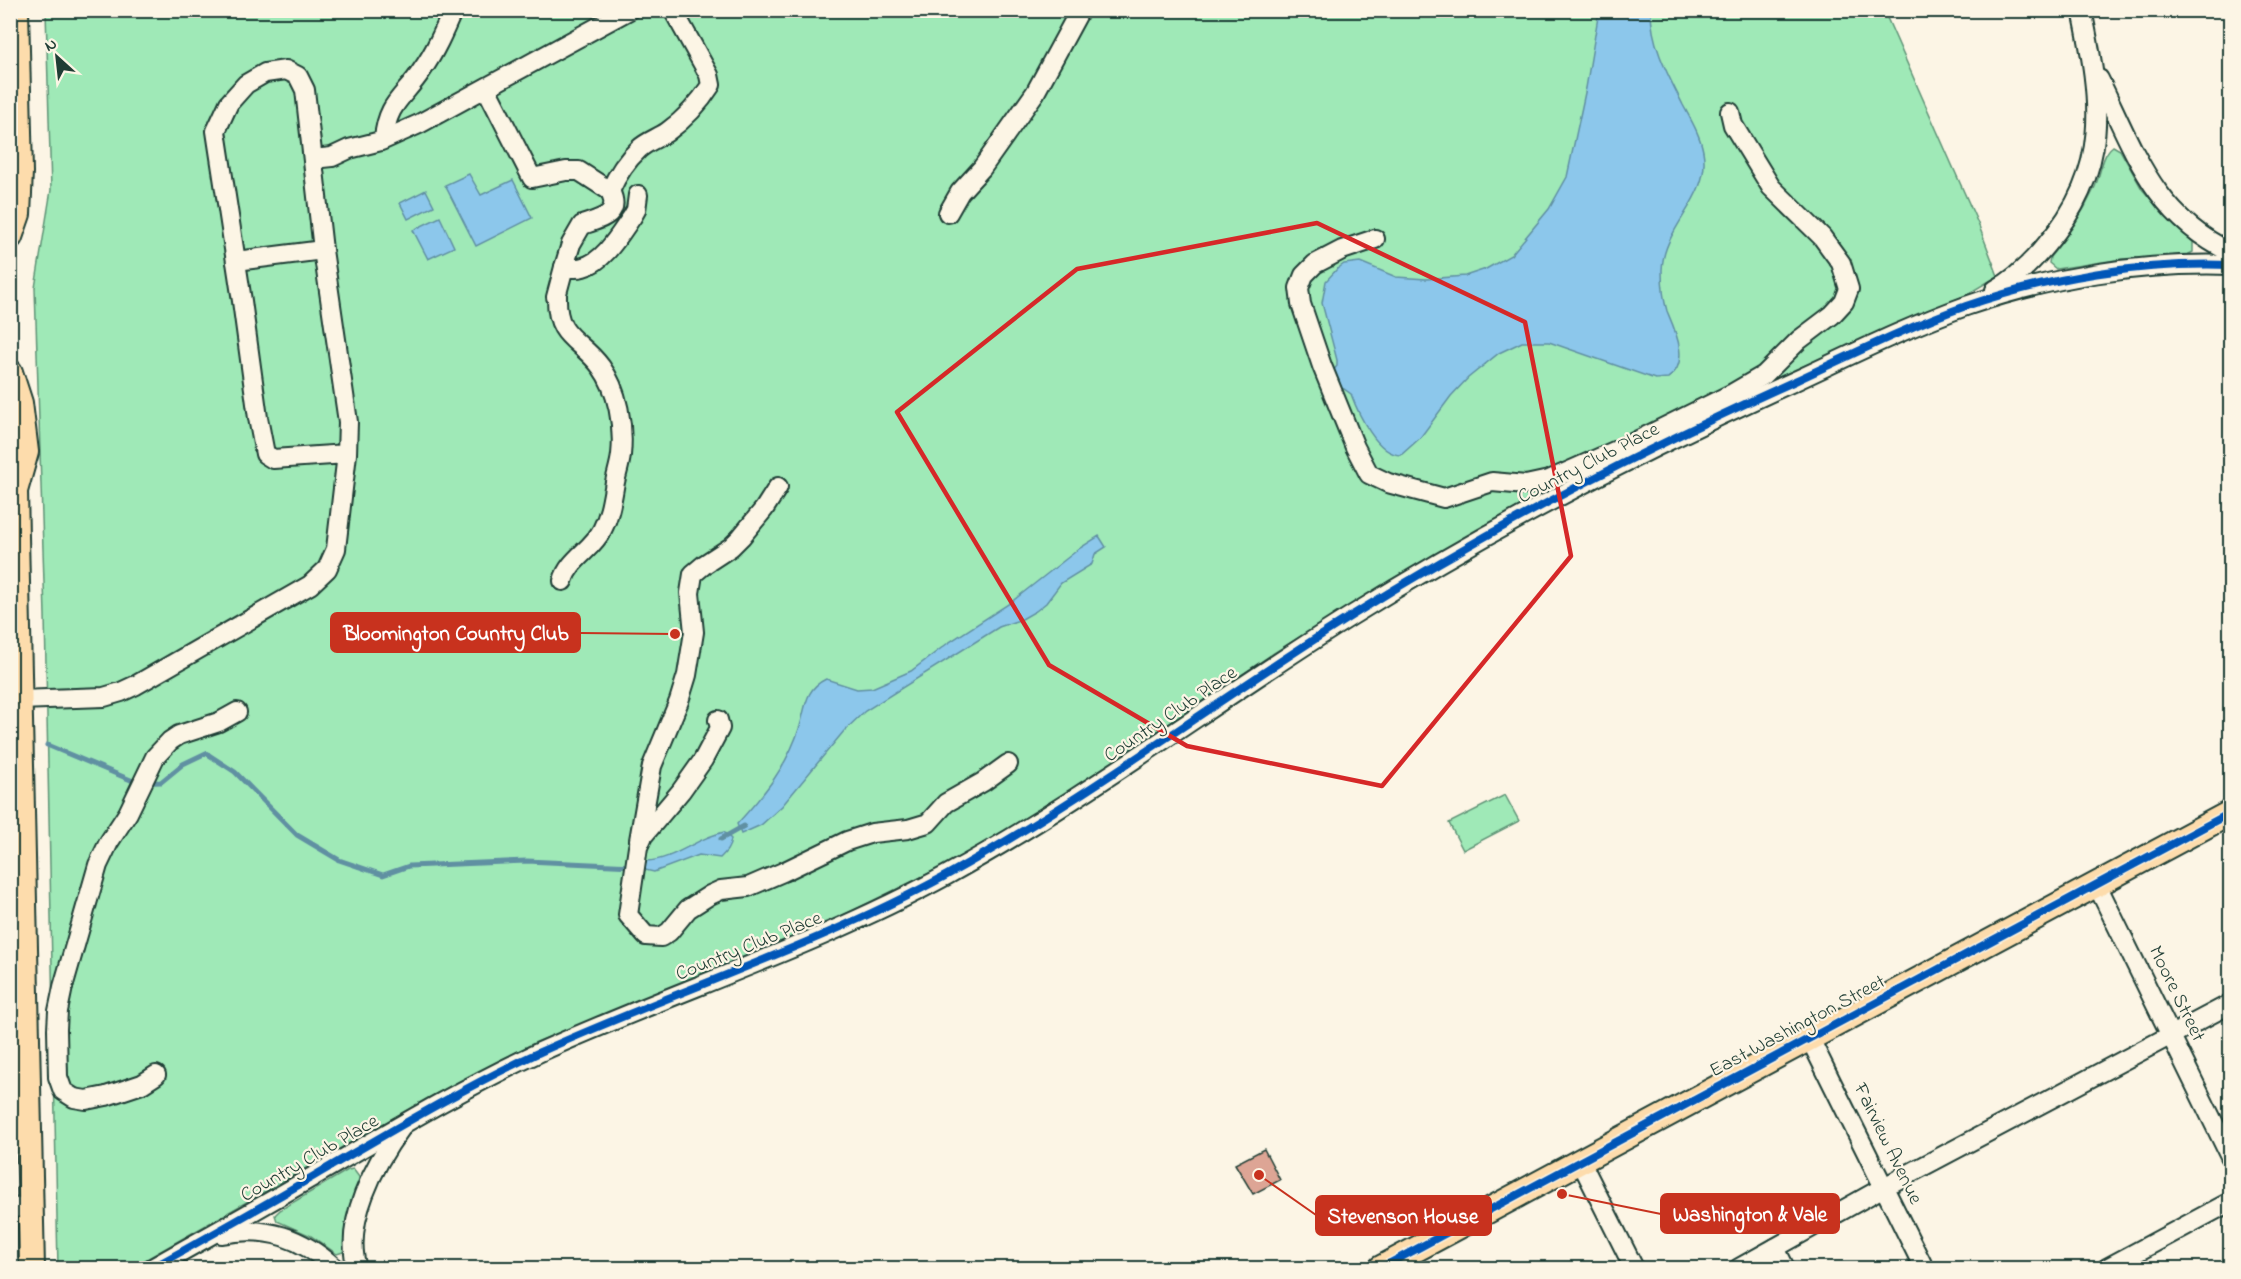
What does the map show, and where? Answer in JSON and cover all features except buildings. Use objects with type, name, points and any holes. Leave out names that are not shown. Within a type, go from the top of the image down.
[{"type":"main road","points":[[10,237],[18,214],[20,172],[16,10]]},
{"type":"main road","points":[[10,372],[20,403],[26,452],[13,485],[19,700],[16,825],[20,1207],[32,1269]]},
{"type":"main road","name":"East Washington Street","points":[[1381,1269],[2230,813]]},
{"type":"street","points":[[384,139],[392,108],[422,71],[438,44],[453,10]]},
{"type":"street","points":[[313,159],[332,157],[419,124],[629,10]]},
{"type":"street","points":[[610,191],[617,176],[640,147],[665,134],[685,118],[698,105],[711,86],[709,75],[673,10]]},
{"type":"street","points":[[948,213],[960,192],[982,168],[1040,85],[1080,10]]},
{"type":"street","name":"Country Club Place","points":[[1964,307],[1999,288],[2029,264],[2056,233],[2074,204],[2087,176],[2097,129],[2094,70],[2082,10]]},
{"type":"street","points":[[19,700],[104,697],[136,686],[310,585],[327,569],[336,549],[347,454],[348,422],[323,250],[304,90],[298,76],[286,70],[265,73],[246,84],[229,103],[216,130],[265,454],[273,459],[347,454]]},
{"type":"street","name":"Country Club Place","points":[[2094,70],[2150,182],[2169,207],[2185,222],[2202,236],[2230,252]]},
{"type":"street","points":[[486,88],[532,178],[566,171],[579,171],[610,191],[613,198],[613,208],[606,217],[582,225],[575,235],[557,297],[561,326],[569,337],[599,365],[611,386],[618,410],[622,444],[612,502],[602,530],[566,571],[563,581]]},
{"type":"street","points":[[1375,239],[1342,250],[1315,264],[1304,275],[1299,288],[1301,304],[1322,366],[1355,447],[1369,474],[1388,483],[1444,498],[1492,482],[1526,485],[1549,480],[1648,435],[1764,375],[1799,340],[1832,315],[1844,302],[1849,289],[1841,263],[1822,237],[1771,188],[1734,125],[1730,112]]},
{"type":"street","points":[[564,267],[581,268],[591,264],[603,254],[632,217],[636,210],[638,195]]},
{"type":"street","points":[[236,261],[323,250]]},
{"type":"street","name":"Country Club Place","points":[[152,1269],[406,1122],[535,1055],[634,1012],[805,944],[945,876],[1090,789],[1353,615],[1452,556],[1609,471],[1766,393],[1923,323],[2017,290],[2111,272],[2158,267],[2230,265]]},
{"type":"street","points":[[778,488],[764,509],[731,548],[693,574],[690,592],[694,632],[687,675],[679,701],[652,766],[628,915],[646,936],[661,937],[669,932],[688,909],[721,890],[748,887],[848,840],[872,833],[908,829],[928,823],[946,803],[983,782],[1008,764]]},
{"type":"street","points":[[156,1075],[142,1084],[106,1096],[86,1100],[66,1094],[58,1077],[58,1011],[69,960],[98,865],[137,795],[155,757],[179,735],[229,718],[237,712]]},
{"type":"street","points":[[637,857],[643,836],[681,791],[703,760],[720,728],[718,720]]},
{"type":"street","name":"Moore Street","points":[[2097,885],[2230,1156]]},
{"type":"street","points":[[1739,1269],[1884,1187],[2230,1004]]},
{"type":"street","name":"Fairview Avenue","points":[[1810,1039],[1924,1269]]},
{"type":"street","points":[[357,1269],[354,1242],[365,1189],[384,1150],[406,1122]]},
{"type":"street","points":[[1581,1162],[1634,1269]]},
{"type":"street","points":[[2107,1269],[2230,1202]]},
{"type":"street","points":[[209,1236],[242,1230],[280,1235],[308,1246],[335,1269]]},
{"type":"street","points":[[1775,1248],[1785,1269]]},
{"type":"highlighted area","points":[[1317,223],[1525,322],[1571,556],[1382,786],[1187,746],[1049,665],[897,412],[1077,269]]},
{"type":"green space","points":[[46,11],[1884,11],[1979,226],[1998,276],[1966,295],[1783,375],[1666,432],[1551,492],[1379,588],[1274,653],[1015,826],[946,865],[813,930],[534,1043],[430,1097],[131,1268],[58,1268],[45,615],[35,288],[51,190]]},
{"type":"green space","points":[[2113,146],[2120,150],[2142,189],[2193,242],[2193,252],[2187,255],[2122,259],[2056,269],[2049,263],[2050,257],[2069,233],[2085,207],[2106,155]]},
{"type":"green space","points":[[1505,795],[1519,821],[1463,850],[1449,823]]},
{"type":"green space","points":[[353,1169],[359,1181],[351,1206],[347,1248],[343,1252],[337,1254],[311,1236],[277,1221],[275,1215],[280,1210]]},
{"type":"water","points":[[1599,11],[1651,11],[1654,36],[1661,60],[1695,128],[1703,151],[1704,168],[1701,183],[1670,239],[1664,254],[1662,270],[1666,306],[1679,346],[1679,364],[1668,378],[1655,379],[1549,342],[1522,342],[1499,353],[1468,378],[1451,396],[1420,438],[1401,455],[1392,453],[1376,441],[1358,412],[1351,394],[1338,388],[1332,372],[1337,366],[1337,360],[1322,303],[1326,281],[1344,264],[1360,262],[1396,277],[1426,279],[1465,276],[1486,269],[1511,255],[1549,209],[1567,177],[1586,88]]},
{"type":"water","points":[[469,174],[481,195],[513,180],[532,218],[476,246],[445,185]]},
{"type":"water","points":[[426,190],[434,206],[408,219],[400,203]]},
{"type":"water","points":[[440,217],[454,247],[428,259],[413,230]]},
{"type":"water","points":[[1099,536],[1106,547],[1095,554],[1092,564],[1061,583],[1046,603],[1022,619],[999,627],[865,711],[844,731],[782,806],[761,825],[741,834],[737,824],[782,767],[795,741],[807,699],[819,683],[826,679],[857,689],[872,688],[911,671],[948,643],[1010,603],[1080,548]]},
{"type":"water","points":[[724,832],[731,839],[730,845],[720,858],[699,855],[654,872],[645,870],[646,861],[666,857]]},
{"type":"waterway","points":[[47,745],[138,783],[161,782],[183,764],[206,753],[235,772],[297,835],[339,860],[383,875],[409,866],[527,861],[633,866]]},
{"type":"waterway","points":[[721,839],[744,826]]},
{"type":"cycle path","points":[[152,1268],[426,1111],[511,1066],[591,1030],[848,924],[947,875],[1050,814],[1300,648],[1404,583],[1568,491],[1681,434],[1901,332],[1944,314],[1998,296],[2063,279],[2130,269],[2230,265]]},
{"type":"cycle path","points":[[1381,1268],[2230,813]]},
{"type":"place","name":"Bloomington Country Club","points":[[675,634]]},
{"type":"place","name":"Stevenson House","points":[[1259,1175]]},
{"type":"place","name":"Washington & Vale","points":[[1562,1194]]}]
